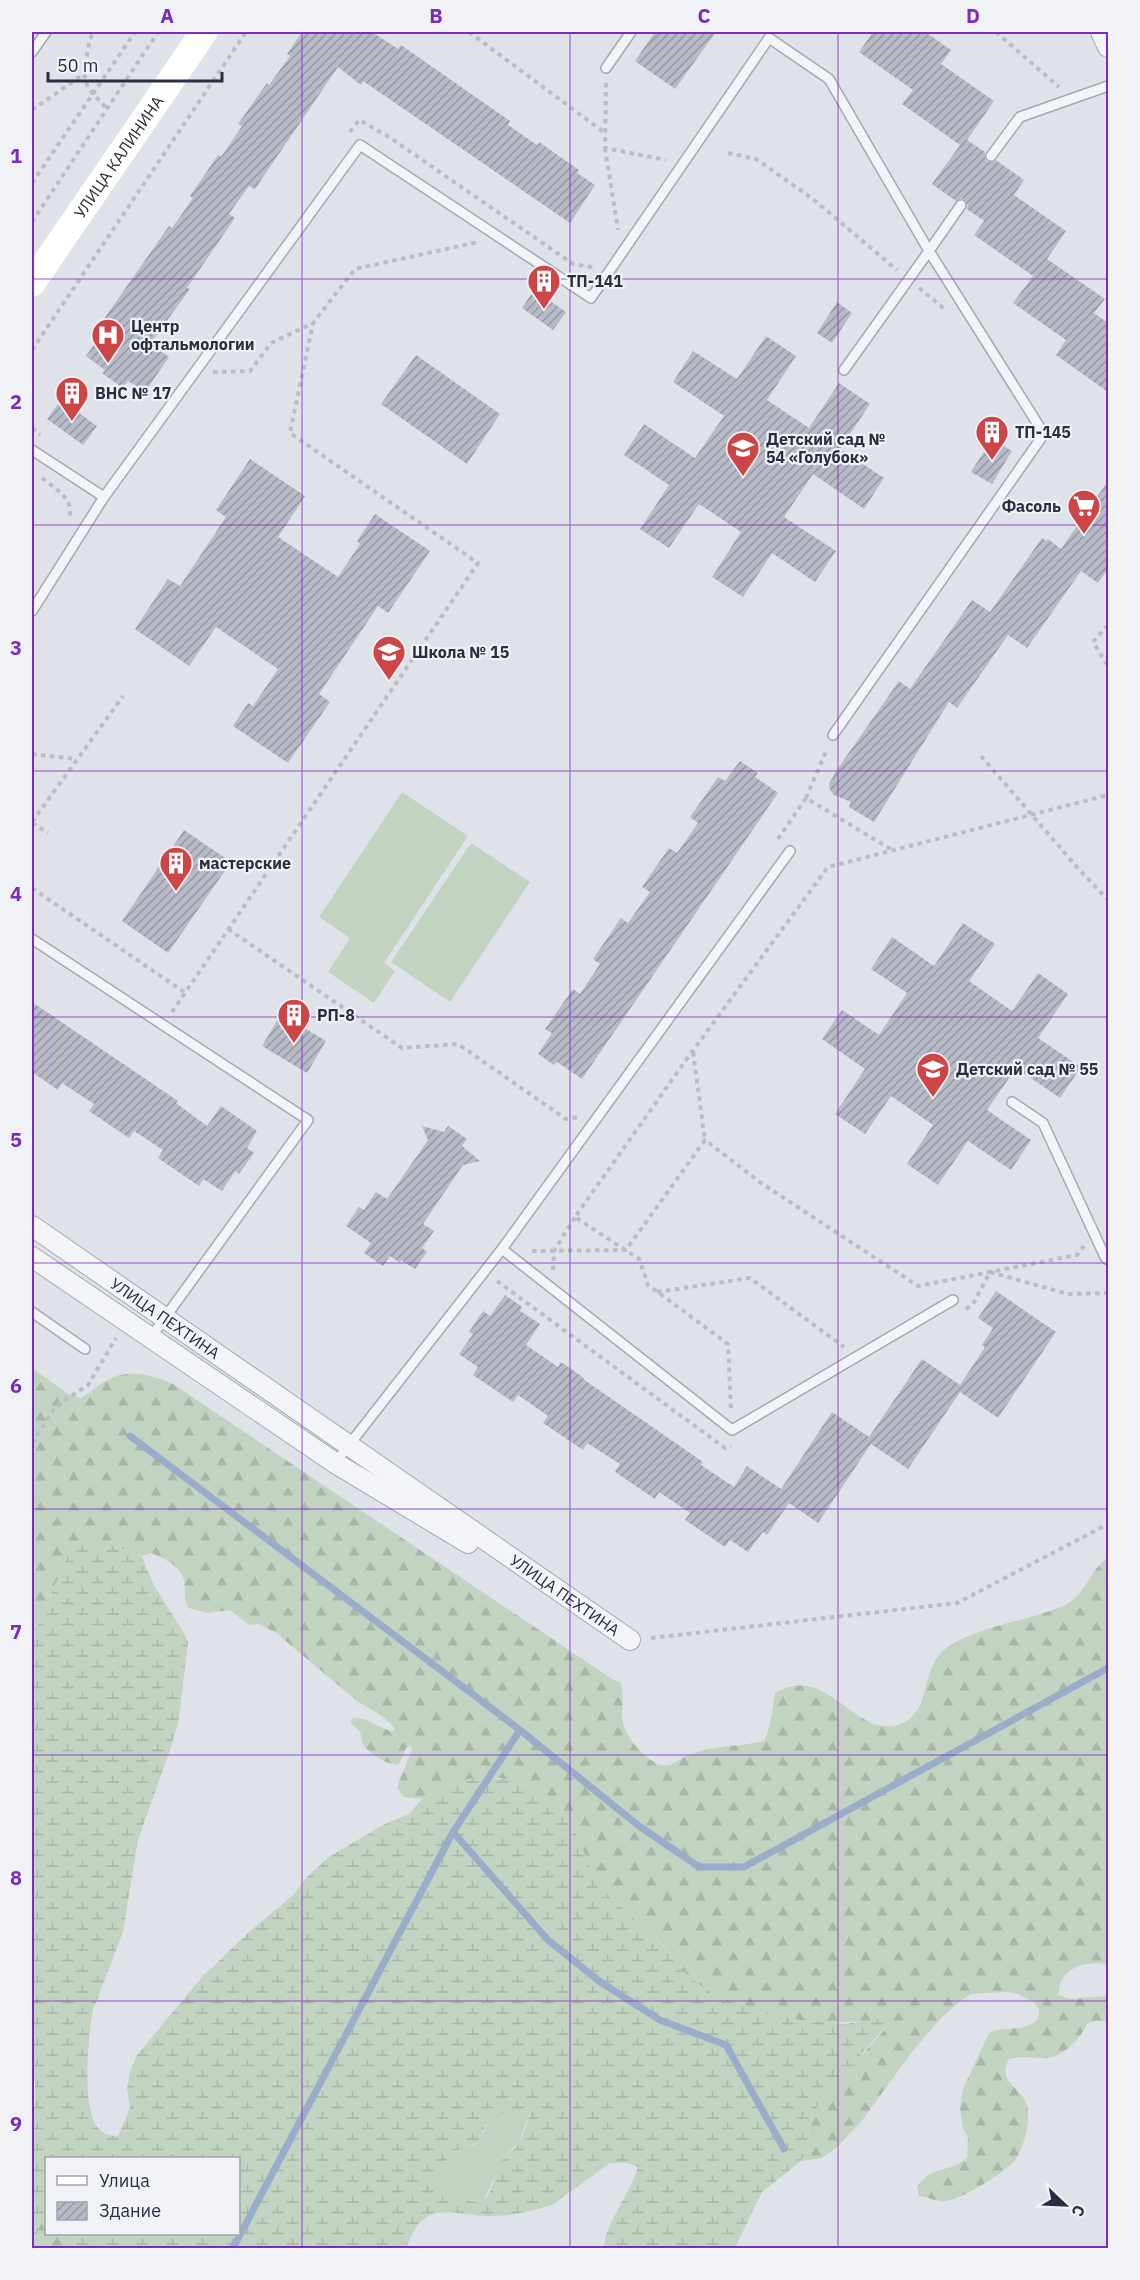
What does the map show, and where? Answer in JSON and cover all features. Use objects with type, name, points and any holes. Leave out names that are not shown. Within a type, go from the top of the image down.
[{"type":"street","name":"УЛИЦА КАЛИНИНА","points":[[32,283],[204,32]]},
{"type":"street","points":[[1101,32],[1108,47]]},
{"type":"street","name":"УЛИЦА ПЕХТИНА","points":[[32,1226],[630,1640]]},
{"type":"street","name":"УЛИЦА ПЕХТИНА","points":[[32,1257],[335,1463],[630,1640]]},
{"type":"lane","points":[[32,52],[46,32]]},
{"type":"lane","points":[[606,68],[631,32]]},
{"type":"lane","points":[[32,611],[104,497],[360,145],[591,298],[769,38],[829,79],[929,251],[1044,434],[833,735]]},
{"type":"lane","points":[[991,156],[1020,117],[1108,86]]},
{"type":"lane","points":[[844,370],[961,205]]},
{"type":"lane","points":[[32,450],[104,497]]},
{"type":"lane","points":[[335,1463],[502,1249],[790,851]]},
{"type":"lane","points":[[32,939],[308,1120],[151,1337]]},
{"type":"lane","points":[[1012,1102],[1043,1123],[1104,1257],[1108,1260]]},
{"type":"lane","points":[[502,1249],[732,1430],[954,1300]]},
{"type":"lane","points":[[32,1312],[85,1348]]},
{"type":"path","points":[[93,32],[84,74],[88,88],[106,109]]},
{"type":"path","points":[[32,183],[135,32]]},
{"type":"path","points":[[32,222],[158,32]]},
{"type":"path","points":[[32,350],[246,32]]},
{"type":"path","points":[[468,32],[606,134]]},
{"type":"path","points":[[996,32],[1073,99]]},
{"type":"path","points":[[606,68],[605,148],[618,236]]},
{"type":"path","points":[[32,110],[84,74]]},
{"type":"path","points":[[345,139],[359,120],[389,137],[573,264],[590,267],[599,259]]},
{"type":"path","points":[[605,148],[666,161],[673,151]]},
{"type":"path","points":[[728,153],[756,159],[813,199],[949,312]]},
{"type":"path","points":[[164,1026],[184,992],[478,562],[290,433],[313,323],[355,269],[488,240],[493,233]]},
{"type":"path","points":[[194,373],[250,371],[271,343],[313,323]]},
{"type":"path","points":[[32,428],[41,435]]},
{"type":"path","points":[[36,474],[64,495],[70,505],[71,514],[67,525]]},
{"type":"path","points":[[1108,626],[1093,642],[1108,666]]},
{"type":"path","points":[[48,833],[32,822],[123,696]]},
{"type":"path","points":[[773,846],[806,798],[833,735]]},
{"type":"path","points":[[32,754],[77,759]]},
{"type":"path","points":[[981,756],[1076,867],[1108,900]]},
{"type":"path","points":[[552,1289],[554,1251],[575,1217],[692,1052],[828,867],[1108,795]]},
{"type":"path","points":[[806,798],[893,850]]},
{"type":"path","points":[[32,888],[184,992]]},
{"type":"path","points":[[228,929],[402,1048],[458,1044],[566,1119],[589,1115]]},
{"type":"path","points":[[692,1052],[705,1140],[761,1183],[918,1286],[1077,1255]]},
{"type":"path","points":[[626,1250],[705,1140]]},
{"type":"path","points":[[575,1217],[639,1259],[648,1285],[728,1344],[732,1430],[725,1448]]},
{"type":"path","points":[[532,1251],[626,1250]]},
{"type":"path","points":[[484,1272],[725,1448]]},
{"type":"path","points":[[990,1272],[1068,1294],[1108,1293]]},
{"type":"path","points":[[965,1310],[974,1304],[990,1272]]},
{"type":"path","points":[[657,1292],[750,1278],[857,1357]]},
{"type":"path","points":[[32,1443],[55,1407],[88,1385],[126,1322]]},
{"type":"path","points":[[725,1448],[734,1445]]},
{"type":"path","points":[[630,1640],[957,1603],[1108,1524]]},
{"type":"green space","points":[[402,792],[468,836],[384,963],[395,971],[374,1003],[328,972],[350,938],[319,917]]},
{"type":"green space","points":[[471,843],[530,882],[450,1002],[391,962]]},
{"type":"green space","points":[[32,1368],[68,1394],[80,1398],[104,1382],[121,1375],[147,1375],[173,1384],[621,1683],[622,1718],[628,1735],[643,1754],[663,1765],[670,1765],[704,1750],[764,1741],[770,1724],[775,1693],[794,1686],[810,1687],[826,1693],[868,1721],[882,1726],[898,1725],[908,1720],[916,1712],[934,1662],[940,1654],[966,1637],[1067,1604],[1079,1594],[1097,1568],[1108,1557],[1108,1964],[1083,1965],[1068,1972],[1063,1978],[1059,1995],[1069,1999],[1108,1996],[1108,2021],[1094,2021],[1087,2024],[1071,2045],[1060,2054],[1048,2058],[1009,2059],[1006,2067],[1008,2080],[1024,2099],[1028,2112],[1026,2133],[1016,2159],[983,2184],[962,2196],[939,2201],[919,2196],[917,2187],[929,2175],[955,2165],[967,2157],[968,2137],[963,2129],[960,2108],[963,2089],[989,2033],[1032,2024],[1038,2019],[1039,2010],[1034,2002],[1008,1992],[971,1994],[963,1999],[942,2017],[912,2052],[861,2122],[836,2148],[822,2158],[801,2161],[814,2114],[821,2099],[889,2023],[817,2022],[791,2019],[744,2008],[701,1987],[684,1972],[653,1935],[594,1884],[593,1873],[577,1838],[547,1799],[518,1783],[501,1778],[472,1778],[446,1786],[422,1799],[404,1797],[398,1789],[398,1784],[412,1750],[410,1746],[406,1748],[399,1764],[384,1761],[364,1746],[360,1732],[350,1722],[353,1718],[364,1719],[392,1732],[395,1728],[382,1716],[357,1701],[275,1632],[258,1624],[249,1625],[230,1610],[207,1613],[189,1608],[185,1598],[182,1575],[171,1564],[152,1553],[142,1556],[124,1549],[79,1540],[72,1545],[32,1640]]},
{"type":"green space","points":[[79,1540],[119,1548],[142,1556],[153,1584],[188,1642],[179,1719],[138,1840],[123,1932],[93,2010],[91,2021],[88,2095],[95,2122],[101,2131],[109,2135],[118,2136],[130,2108],[127,2089],[130,2072],[137,2055],[202,1977],[249,1932],[291,1897],[309,1875],[329,1857],[383,1825],[409,1814],[422,1799],[446,1786],[472,1778],[509,1779],[556,1804],[574,1828],[593,1873],[595,1884],[652,1934],[689,1977],[713,1994],[758,2012],[800,2020],[845,2024],[880,2019],[889,2023],[820,2100],[801,2161],[762,2192],[735,2248],[604,2248],[605,2238],[613,2218],[638,2167],[610,2163],[552,2205],[499,2216],[444,2212],[430,2215],[418,2225],[406,2248],[74,2248],[75,2235],[240,2235],[240,2157],[45,2157],[45,2215],[32,2244],[32,2126],[35,2083],[32,2073],[32,1640],[72,1545]],"holes":[[[526,2111],[530,2113],[519,2143],[502,2161],[491,2189],[482,2201],[466,2199],[435,2184],[435,2174],[454,2151],[477,2143],[486,2125],[494,2116],[509,2112]]]},
{"type":"green space","points":[[504,2111],[530,2112],[519,2143],[506,2155],[483,2201],[471,2201],[458,2197],[435,2184],[435,2174],[448,2157],[457,2149],[477,2143],[493,2116]]},
{"type":"green space","points":[[45,2215],[45,2235],[75,2235],[74,2248],[32,2248],[37,2230]]},
{"type":"building","points":[[302,32],[372,32],[398,49],[401,45],[510,121],[508,125],[537,145],[539,142],[579,170],[577,173],[595,185],[570,223],[363,81],[361,85],[338,67],[255,189],[249,186],[229,214],[235,218],[187,288],[190,289],[150,344],[169,357],[145,392],[128,381],[123,388],[102,373],[105,370],[86,356],[97,340],[92,336],[169,226],[172,228],[193,198],[190,196],[218,155],[221,157],[242,126],[238,124],[267,83],[269,85],[290,56],[287,54]]},
{"type":"building","points":[[655,32],[716,32],[675,89],[635,61]]},
{"type":"building","points":[[873,32],[925,32],[951,50],[941,64],[994,101],[967,140],[985,152],[987,162],[996,160],[1024,180],[1014,195],[1066,231],[1047,259],[1105,299],[1094,313],[1108,323],[1108,392],[1056,355],[1066,340],[1013,303],[1033,276],[974,235],[984,221],[967,209],[968,205],[965,200],[961,198],[956,201],[932,184],[960,145],[902,104],[913,90],[859,52]]},
{"type":"building","name":"ТП-141","points":[[534,290],[566,312],[553,330],[522,308]]},
{"type":"building","points":[[837,302],[852,313],[832,343],[817,333]]},
{"type":"building","points":[[766,336],[796,356],[767,400],[809,428],[839,383],[870,404],[840,449],[884,478],[864,509],[813,474],[784,517],[836,551],[815,582],[772,553],[743,597],[712,577],[741,532],[699,504],[669,548],[640,529],[669,485],[624,455],[644,424],[695,458],[724,416],[673,382],[693,351],[737,379]]},
{"type":"building","points":[[416,355],[500,414],[467,464],[381,404]]},
{"type":"building","name":"ВНС № 17","points":[[61,400],[97,426],[83,445],[47,419]]},
{"type":"building","name":"ТП-145","points":[[992,439],[1012,451],[992,484],[971,472]]},
{"type":"building","points":[[250,459],[305,496],[278,537],[338,577],[360,544],[357,541],[375,514],[430,551],[388,613],[378,606],[319,694],[330,702],[288,763],[233,726],[248,703],[253,706],[278,669],[216,627],[189,666],[135,629],[168,579],[180,586],[226,517],[216,510]]},
{"type":"building","points":[[1108,481],[1108,569],[1098,583],[1081,571],[1027,648],[1008,635],[957,708],[949,702],[874,822],[849,807],[851,802],[834,795],[829,784],[836,771],[899,681],[910,689],[972,600],[990,612],[1042,538],[1046,541],[1048,539],[1061,549]]},
{"type":"building","points":[[740,761],[758,773],[755,777],[778,793],[582,1079],[557,1062],[554,1065],[538,1054],[552,1033],[545,1029],[573,989],[580,994],[600,964],[593,959],[621,918],[628,923],[650,892],[642,887],[669,848],[677,853],[698,823],[690,817],[718,777],[725,781]]},
{"type":"building","name":"мастерские","points":[[184,830],[231,862],[168,953],[122,921]]},
{"type":"building","points":[[963,923],[995,944],[969,981],[1012,1011],[1038,973],[1068,994],[1038,1038],[1081,1067],[1060,1098],[1016,1068],[987,1110],[1031,1140],[1011,1170],[968,1141],[938,1185],[907,1164],[933,1125],[891,1096],[865,1134],[835,1114],[865,1069],[822,1039],[842,1010],[879,1035],[907,993],[871,969],[892,937],[934,966]]},
{"type":"building","points":[[32,1002],[178,1101],[176,1103],[207,1126],[221,1106],[257,1131],[247,1148],[254,1153],[239,1174],[235,1171],[222,1191],[203,1179],[199,1186],[158,1158],[163,1150],[134,1131],[129,1138],[89,1111],[94,1104],[62,1083],[58,1090],[32,1072]]},
{"type":"building","name":"РП-8","points":[[281,1014],[326,1041],[307,1073],[262,1046]]},
{"type":"building","points":[[422,1126],[444,1132],[448,1126],[467,1139],[462,1146],[480,1161],[463,1165],[423,1224],[434,1231],[422,1248],[427,1252],[415,1269],[390,1256],[383,1266],[364,1253],[371,1243],[346,1226],[359,1207],[364,1210],[376,1192],[387,1199],[428,1140]]},
{"type":"building","points":[[996,1291],[1056,1332],[998,1418],[960,1392],[908,1469],[871,1444],[818,1523],[789,1503],[767,1535],[763,1532],[748,1552],[730,1540],[725,1547],[685,1520],[690,1513],[659,1492],[655,1499],[615,1472],[620,1464],[587,1443],[583,1450],[543,1423],[548,1416],[518,1395],[513,1402],[473,1375],[478,1367],[459,1354],[473,1334],[469,1332],[483,1311],[490,1316],[505,1295],[522,1307],[520,1311],[540,1324],[526,1345],[558,1367],[561,1362],[703,1462],[701,1465],[734,1487],[747,1466],[781,1489],[832,1412],[869,1437],[922,1359],[960,1385],[985,1347],[982,1345],[993,1328],[978,1318]]},
{"type":"waterway","points":[[130,1436],[520,1730],[639,1826],[699,1867],[744,1867],[1108,1668]]},
{"type":"waterway","points":[[520,1730],[453,1832],[548,1940],[599,1981],[660,2020],[726,2045],[784,2149]]},
{"type":"waterway","points":[[240,2235],[453,1832]]},
{"type":"waterway","points":[[233,2248],[240,2235]]},
{"type":"place","name":"ТП-141","points":[[544,310]]},
{"type":"place","name":"Центр офтальмологии","points":[[108,364]]},
{"type":"place","name":"ВНС № 17","points":[[72,422]]},
{"type":"place","name":"ТП-145","points":[[992,461]]},
{"type":"place","name":"Детский сад № 54 «Голубок»","points":[[743,477]]},
{"type":"place","name":"Фасоль","points":[[1084,535]]},
{"type":"place","name":"Школа № 15","points":[[389,681]]},
{"type":"place","name":"мастерские","points":[[176,892]]},
{"type":"place","name":"РП-8","points":[[294,1044]]},
{"type":"place","name":"Детский сад № 55","points":[[933,1098]]}]
